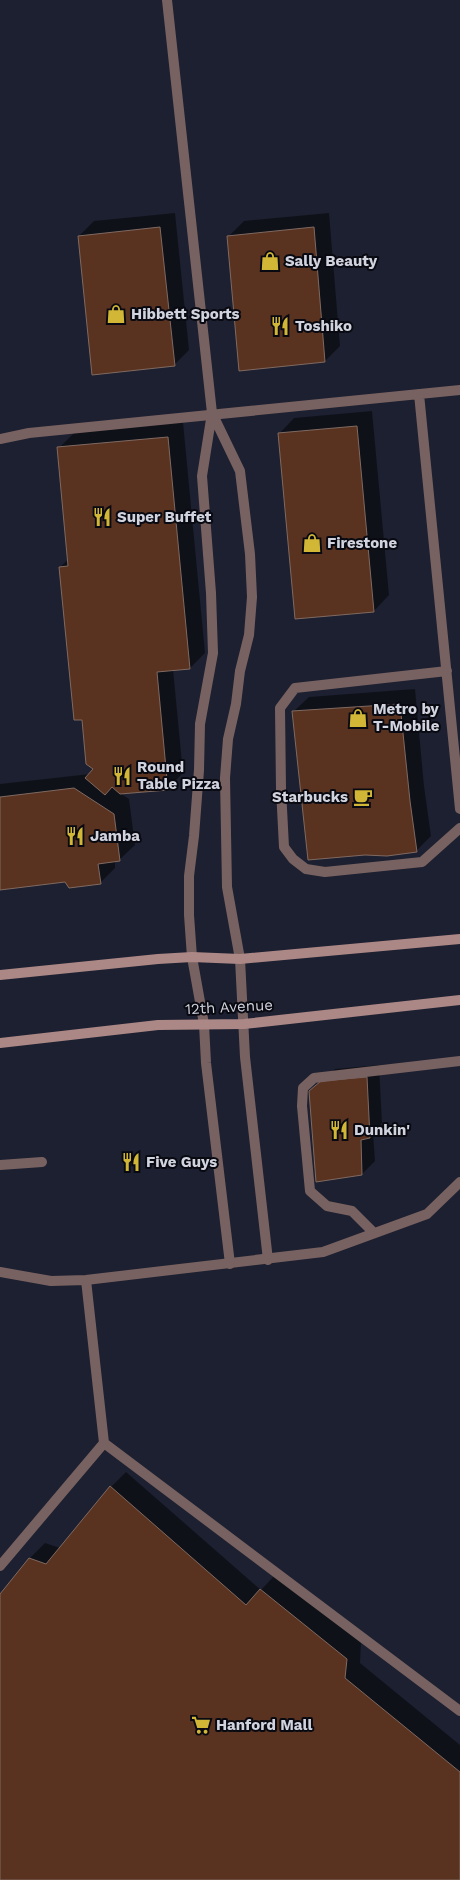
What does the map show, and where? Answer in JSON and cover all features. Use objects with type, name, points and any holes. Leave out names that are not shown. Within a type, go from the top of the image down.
[{"type":"main road","points":[[0,975],[192,957],[240,959],[460,940]]},
{"type":"main road","name":"12th Avenue","points":[[0,1043],[158,1025],[244,1024],[460,1000]]},
{"type":"street","points":[[166,0],[212,413],[202,476],[211,593],[213,653],[200,724],[189,915],[192,957],[204,1024],[206,1063],[230,1264]]},
{"type":"street","points":[[0,439],[29,433],[212,413],[460,390]]},
{"type":"street","points":[[419,394],[460,809]]},
{"type":"street","points":[[212,413],[240,471],[250,554],[252,597],[249,635],[240,671],[236,704],[228,739],[225,778],[227,887],[240,959],[245,1058],[268,1260]]},
{"type":"street","points":[[447,672],[295,688],[280,708],[284,847],[293,859],[306,869],[325,872],[422,862],[460,828]]},
{"type":"street","points":[[374,1233],[352,1211],[327,1206],[310,1191],[302,1106],[303,1088],[314,1078],[460,1061]]},
{"type":"street","points":[[0,1165],[42,1162]]},
{"type":"street","points":[[0,1272],[51,1280],[86,1280],[323,1252],[427,1214],[460,1182]]},
{"type":"street","points":[[0,1566],[104,1442],[86,1280]]},
{"type":"street","points":[[104,1442],[460,1711]]},
{"type":"building","points":[[160,227],[175,366],[92,375],[78,236]]},
{"type":"building","points":[[314,227],[325,362],[239,371],[227,236]]},
{"type":"building","points":[[357,426],[374,612],[295,619],[278,433]]},
{"type":"building","points":[[168,437],[190,669],[157,672],[168,790],[120,794],[112,787],[105,795],[85,778],[93,769],[86,764],[82,720],[74,720],[59,567],[68,566],[57,447]]},
{"type":"building","points":[[400,704],[417,852],[387,856],[365,855],[308,860],[292,711]]},
{"type":"building","points":[[74,788],[114,814],[120,861],[98,864],[101,884],[69,888],[65,882],[0,890],[0,797]]},
{"type":"building","points":[[367,1077],[370,1138],[361,1140],[362,1175],[316,1182],[309,1091],[321,1081]]},
{"type":"building","name":"Hanford Mall","points":[[110,1486],[246,1605],[260,1589],[347,1659],[345,1678],[460,1772],[460,1880],[0,1880],[0,1594],[29,1558],[46,1564]]},
{"type":"place","name":"Sally Beauty","points":[[270,261]]},
{"type":"place","name":"Hibbett Sports","points":[[116,314]]},
{"type":"place","name":"Toshiko","points":[[280,326]]},
{"type":"place","name":"Super Buffet","points":[[102,517]]},
{"type":"place","name":"Firestone","points":[[312,543]]},
{"type":"place","name":"Metro by T-Mobile","points":[[358,718]]},
{"type":"place","name":"Round Table Pizza","points":[[122,776]]},
{"type":"place","name":"Starbucks","points":[[363,797]]},
{"type":"place","name":"Jamba","points":[[75,836]]},
{"type":"place","name":"Dunkin'","points":[[339,1130]]},
{"type":"place","name":"Five Guys","points":[[131,1162]]},
{"type":"place","name":"Hanford Mall","points":[[201,1725]]}]
